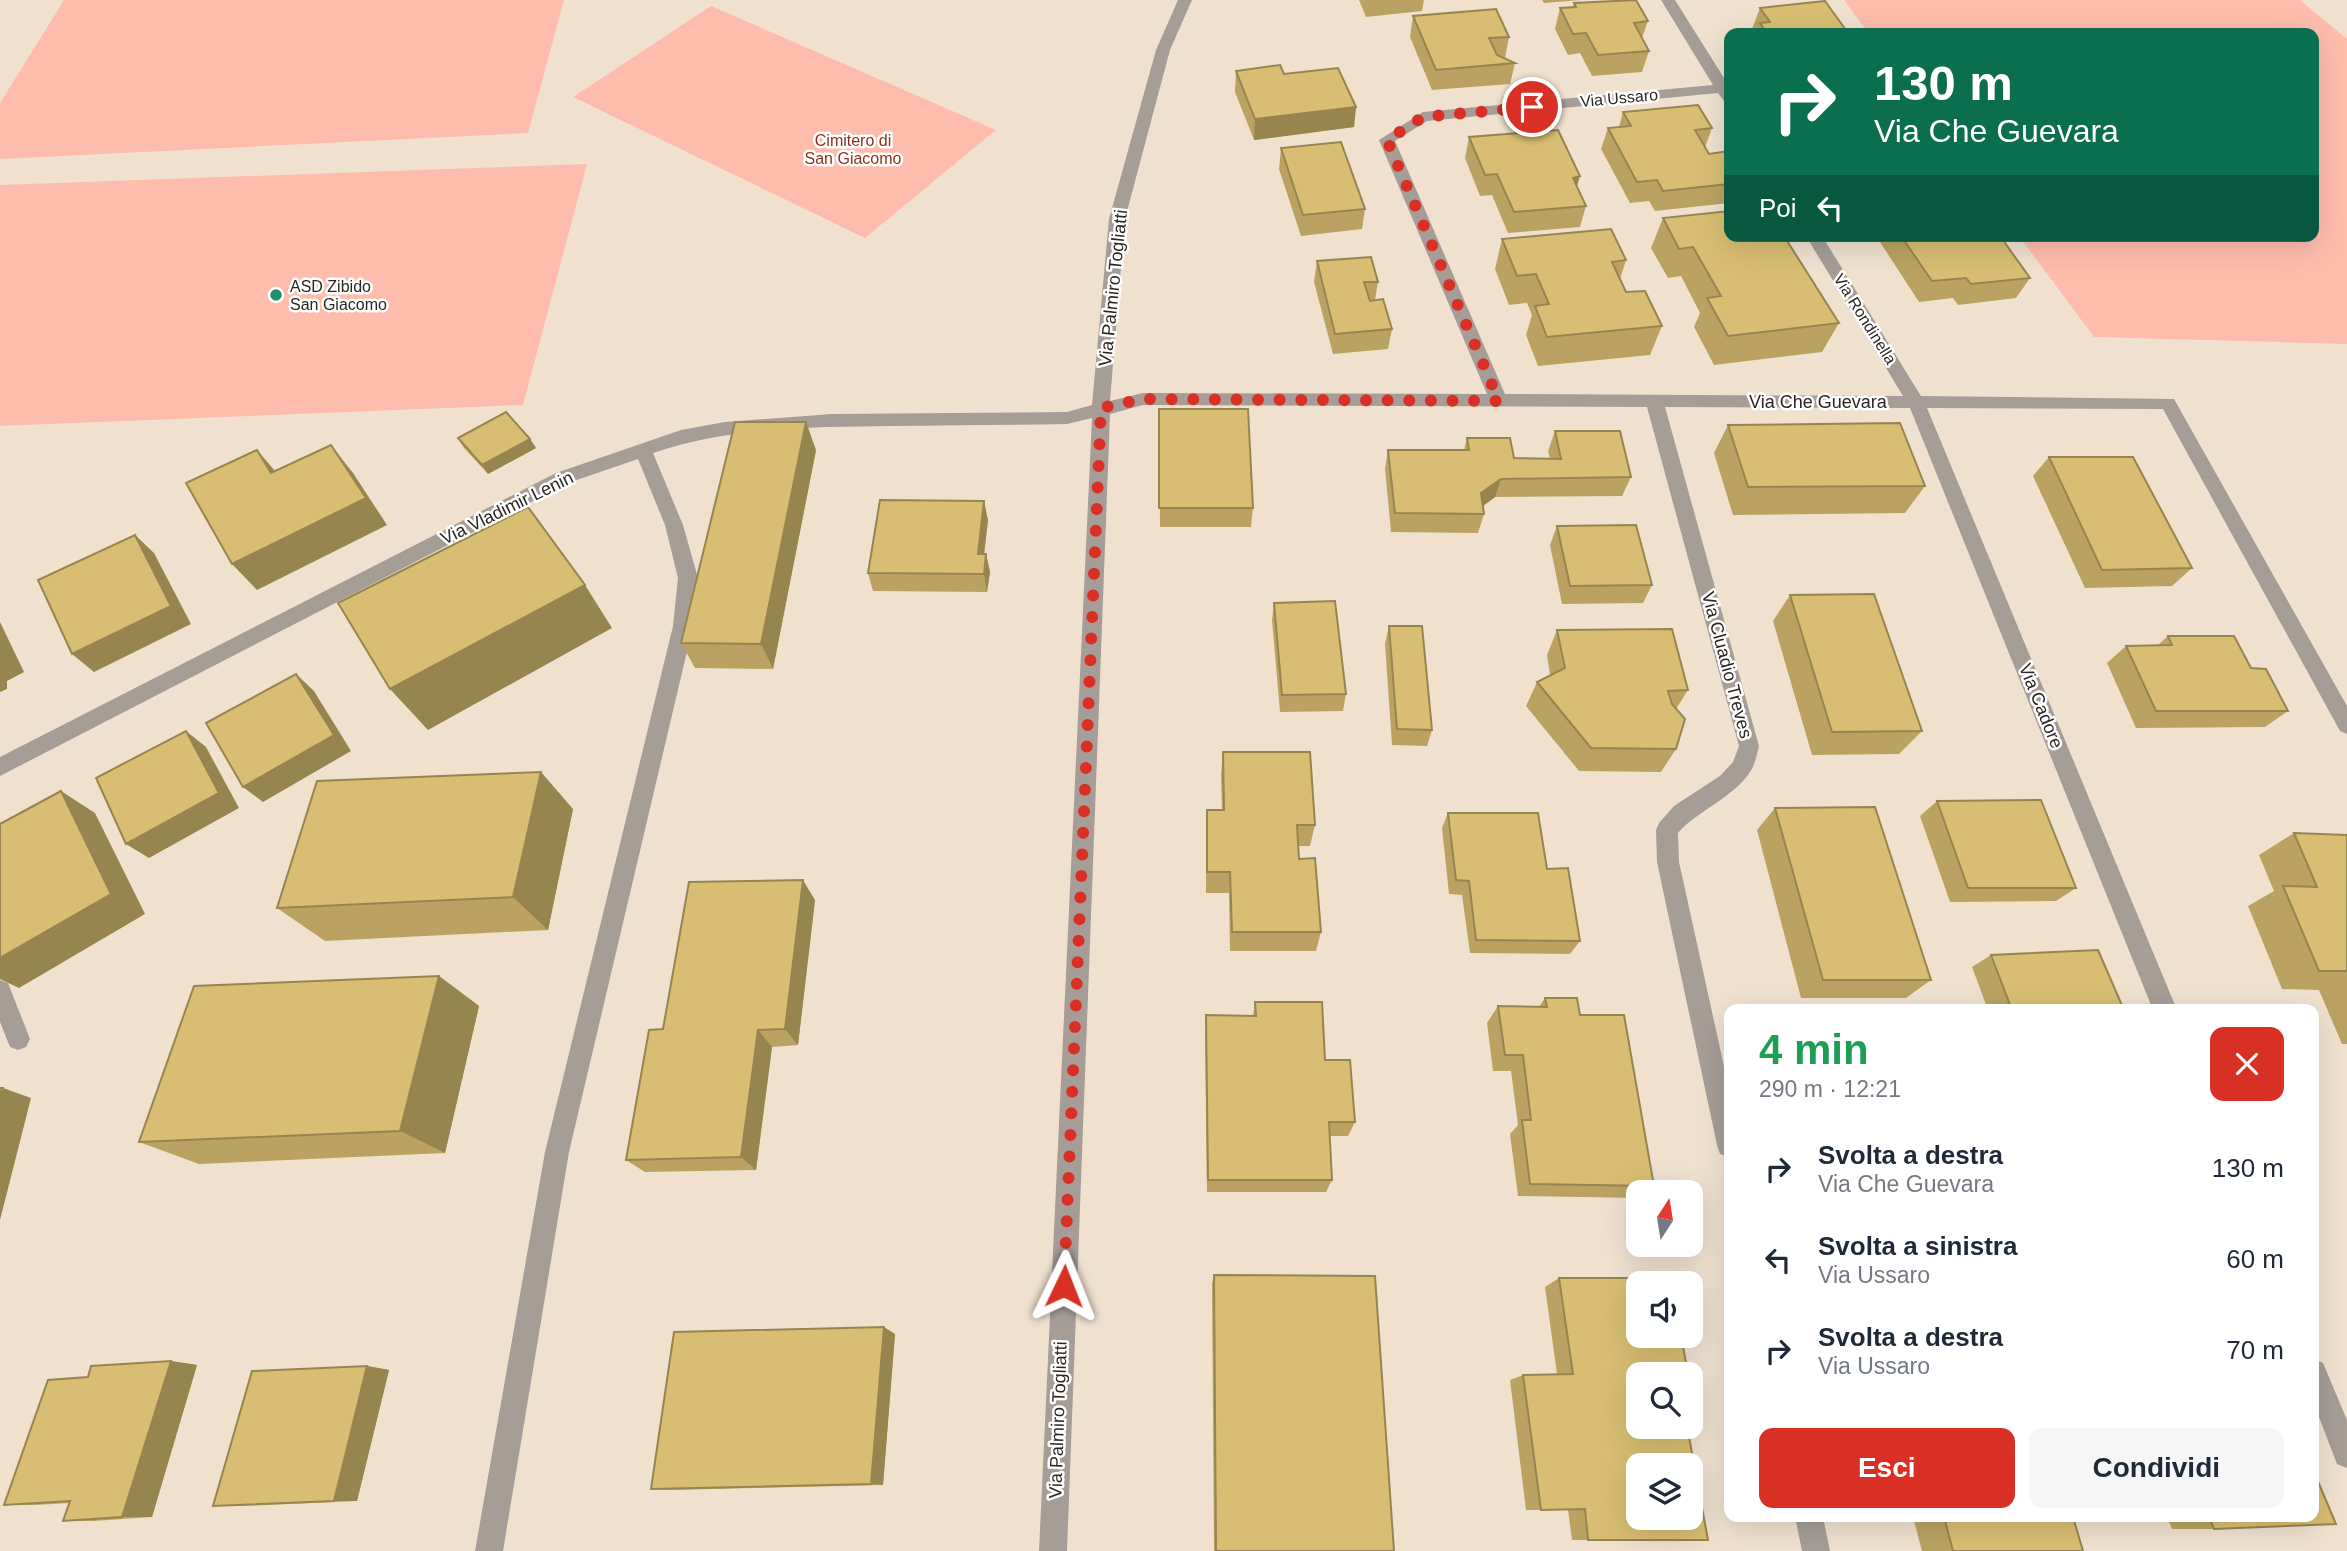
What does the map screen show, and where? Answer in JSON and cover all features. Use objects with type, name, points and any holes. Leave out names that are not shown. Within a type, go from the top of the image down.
[{"type":"street","name":"Via Palmiro Togliatti","points":[[1053,1551],[1101,408],[1117,219],[1163,50],[1185,0]]},
{"type":"street","points":[[1668,0],[1724,90]]},
{"type":"street","name":"Via Ussaro","points":[[1499,401],[1387,140],[1423,117],[1724,93]]},
{"type":"street","name":"Via Rondinella","points":[[1818,242],[1916,402]]},
{"type":"street","name":"Via Che Guevara","points":[[1101,408],[1143,399],[2168,403],[2347,725]]},
{"type":"street","name":"Via Cluadio Treves","points":[[1654,401],[1749,746],[1742,767],[1727,782],[1682,813],[1667,830],[1668,862],[1724,1122]]},
{"type":"street","name":"Via Cadore","points":[[1916,402],[2163,1004]]},
{"type":"street","name":"Via Vladimir Lenin","points":[[0,767],[562,478],[687,435],[832,420],[1067,418],[1101,408]]},
{"type":"street","points":[[489,1551],[505,1475],[557,1152],[683,626],[688,578],[674,524],[643,450]]},
{"type":"street","points":[[0,991],[18,1039]]},
{"type":"street","points":[[2319,1384],[2347,1454]]},
{"type":"street","points":[[1810,1522],[1816,1551]]},
{"type":"green space","points":[[64,0],[564,0],[528,133],[0,159],[0,103]]},
{"type":"green space","points":[[1844,0],[2300,0],[2347,39],[2347,344],[2094,337],[2023,242],[2319,242],[2319,28],[1864,28]]},
{"type":"green space","name":"Cimitero di San Giacomo","points":[[711,6],[996,130],[865,238],[573,97]]},
{"type":"green space","name":"ASD Zibido San Giacomo","points":[[587,164],[523,405],[0,426],[0,185]]},
{"type":"building","points":[[1636,0],[1648,21],[1634,23],[1649,51],[1598,55],[1586,33],[1573,34],[1560,8],[1576,7],[1574,3]]},
{"type":"building","points":[[1825,1],[1844,28],[1764,28],[1760,23],[1770,22],[1760,8]]},
{"type":"building","points":[[1496,9],[1509,37],[1489,38],[1497,55],[1515,63],[1436,70],[1413,16]]},
{"type":"building","points":[[1280,65],[1284,74],[1338,68],[1356,107],[1255,119],[1236,71]]},
{"type":"building","points":[[1698,105],[1712,128],[1695,130],[1709,154],[1724,152],[1724,185],[1663,191],[1657,180],[1637,182],[1608,128],[1631,126],[1623,112]]},
{"type":"building","points":[[1558,130],[1580,176],[1573,178],[1586,206],[1514,212],[1497,174],[1485,175],[1469,137]]},
{"type":"building","points":[[1341,142],[1365,209],[1303,215],[1281,148]]},
{"type":"building","points":[[1724,212],[1724,242],[1788,242],[1839,323],[1728,336],[1707,298],[1721,296],[1693,247],[1679,249],[1663,218]]},
{"type":"building","points":[[1611,229],[1626,260],[1612,262],[1626,292],[1645,291],[1662,326],[1547,337],[1535,306],[1549,304],[1536,274],[1517,276],[1502,239]]},
{"type":"building","points":[[1905,242],[2004,242],[2030,278],[1971,284],[1966,278],[1932,281]]},
{"type":"building","points":[[1371,257],[1378,282],[1364,282],[1370,301],[1383,299],[1392,329],[1335,334],[1317,261]]},
{"type":"building","points":[[1159,409],[1248,409],[1253,508],[1159,508]]},
{"type":"building","points":[[506,412],[530,439],[482,465],[458,438]]},
{"type":"building","points":[[735,422],[806,422],[761,644],[681,643]]},
{"type":"building","points":[[1900,423],[1925,486],[1748,487],[1728,425]]},
{"type":"building","points":[[1555,431],[1620,431],[1631,477],[1501,479],[1481,493],[1484,514],[1395,513],[1388,450],[1469,450],[1467,438],[1510,438],[1514,458],[1561,459]]},
{"type":"building","points":[[331,445],[366,498],[232,564],[186,483],[257,450],[271,473]]},
{"type":"building","points":[[2049,457],[2133,457],[2192,568],[2102,570]]},
{"type":"building","points":[[880,500],[984,501],[978,554],[986,554],[984,574],[868,573]]},
{"type":"building","points":[[528,507],[585,585],[390,689],[338,603]]},
{"type":"building","points":[[1636,525],[1652,585],[1570,586],[1557,526]]},
{"type":"building","points":[[135,535],[171,606],[72,654],[38,580]]},
{"type":"building","points":[[1874,594],[1922,731],[1832,732],[1790,595]]},
{"type":"building","points":[[1335,601],[1346,694],[1282,695],[1274,603]]},
{"type":"building","points":[[1389,626],[1422,626],[1432,730],[1397,729]]},
{"type":"building","points":[[1672,629],[1688,690],[1668,691],[1672,704],[1685,719],[1676,749],[1591,748],[1537,682],[1565,668],[1557,630]]},
{"type":"building","points":[[2168,636],[2234,636],[2251,668],[2266,669],[2288,711],[2156,711],[2126,646],[2172,645]]},
{"type":"building","points":[[296,674],[334,735],[243,787],[206,723]]},
{"type":"building","points":[[186,731],[219,793],[126,844],[96,778]]},
{"type":"building","points":[[1223,752],[1310,752],[1315,825],[1297,825],[1299,859],[1315,858],[1321,932],[1232,932],[1230,872],[1207,872],[1207,810],[1224,810]]},
{"type":"building","points":[[541,772],[513,897],[277,908],[317,781]]},
{"type":"building","points":[[61,791],[111,894],[0,958],[0,824]]},
{"type":"building","points":[[2041,800],[2076,888],[1968,888],[1937,801]]},
{"type":"building","points":[[1875,807],[1931,980],[1823,980],[1775,808]]},
{"type":"building","points":[[1448,813],[1538,813],[1547,869],[1568,868],[1580,941],[1476,940],[1469,881],[1456,880]]},
{"type":"building","points":[[2294,833],[2347,835],[2347,971],[2319,971],[2283,886],[2317,887]]},
{"type":"building","points":[[803,880],[785,1029],[758,1030],[741,1157],[626,1160],[649,1030],[663,1029],[689,882]]},
{"type":"building","points":[[2098,950],[2121,1004],[2010,1004],[1991,955]]},
{"type":"building","points":[[439,976],[400,1131],[139,1142],[194,986]]},
{"type":"building","points":[[1545,998],[1577,998],[1580,1015],[1624,1015],[1653,1180],[1626,1180],[1626,1186],[1530,1184],[1522,1120],[1531,1120],[1523,1055],[1505,1055],[1498,1006],[1547,1007]]},
{"type":"building","points":[[1255,1002],[1322,1002],[1325,1060],[1350,1060],[1355,1122],[1329,1122],[1332,1180],[1208,1180],[1206,1015],[1256,1016]]},
{"type":"building","points":[[1214,1275],[1375,1276],[1394,1551],[1216,1551]]},
{"type":"building","points":[[1559,1278],[1626,1278],[1626,1348],[1683,1348],[1686,1362],[1626,1362],[1626,1439],[1689,1439],[1692,1453],[1626,1453],[1626,1530],[1703,1530],[1703,1513],[1708,1540],[1588,1540],[1585,1509],[1541,1510],[1523,1375],[1573,1374]]},
{"type":"building","points":[[884,1327],[871,1484],[651,1489],[674,1332]]},
{"type":"building","points":[[171,1361],[122,1517],[63,1521],[70,1501],[4,1505],[48,1380],[88,1377],[91,1366]]},
{"type":"building","points":[[367,1366],[334,1501],[213,1506],[252,1371]]},
{"type":"building","points":[[2319,1484],[2336,1524],[2214,1529],[2211,1522],[2319,1522]]},
{"type":"building","points":[[1945,1522],[2074,1522],[2083,1551],[1953,1551]]},
{"type":"place","name":"ASD Zibido San Giacomo","points":[[276,295]]},
{"type":"route","points":[[1064,1286],[1101,408],[1143,399],[1499,401],[1387,140],[1423,117],[1532,107]]}]
